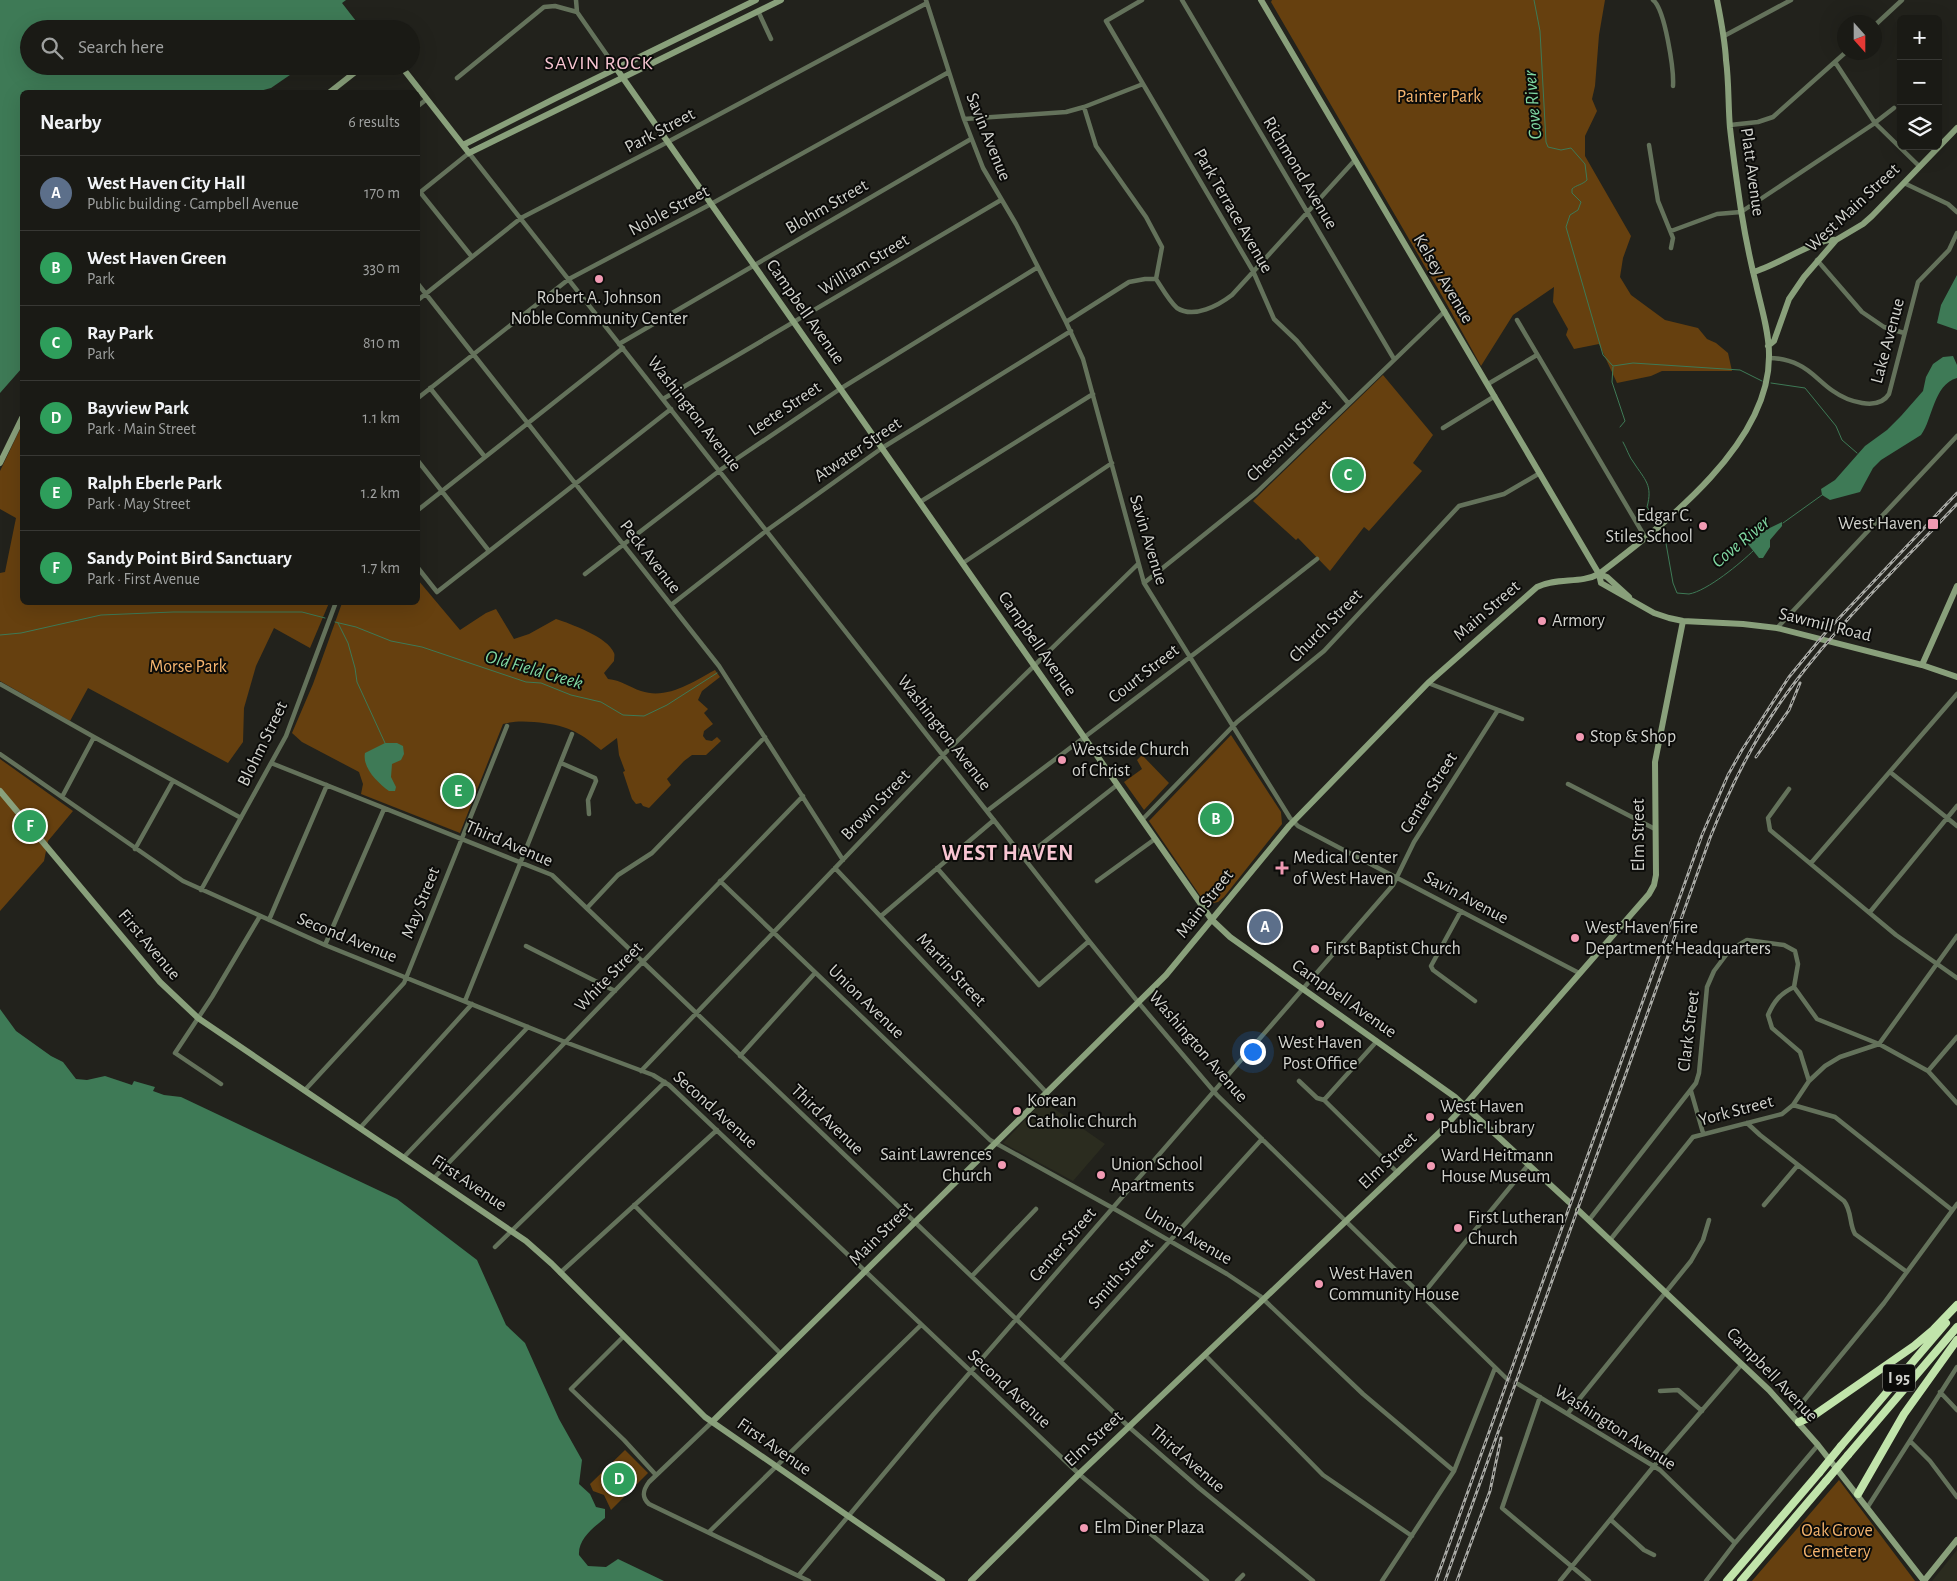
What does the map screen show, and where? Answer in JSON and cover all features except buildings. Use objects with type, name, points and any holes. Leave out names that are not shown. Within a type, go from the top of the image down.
[{"type":"highway","points":[[1799,1422],[1813,1416],[1914,1346],[1933,1330],[1957,1305]]},
{"type":"highway","name":"I 95","points":[[1727,1581],[1957,1310]]},
{"type":"highway","name":"I 95","points":[[1741,1581],[1957,1327]]},
{"type":"highway","points":[[1858,1494],[1904,1414],[1957,1340]]},
{"type":"main road","points":[[463,146],[616,68],[756,0]]},
{"type":"main road","points":[[469,153],[781,0]]},
{"type":"main road","name":"Kelsey Avenue","points":[[1261,0],[1599,574],[1602,585],[1631,599]]},
{"type":"main road","name":"Platt Avenue","points":[[1717,0],[1724,36],[1730,125],[1742,212],[1768,346]]},
{"type":"main road","name":"Campbell Avenue","points":[[616,68],[1212,920],[1230,937],[1465,1105],[1569,1202]]},
{"type":"main road","points":[[333,90],[352,75]]},
{"type":"main road","name":"Washington Avenue","points":[[408,75],[419,90]]},
{"type":"main road","name":"Washington Avenue","points":[[420,91],[469,153]]},
{"type":"main road","name":"West Main Street","points":[[1768,346],[1776,337],[1789,299],[1818,259],[1836,240],[1863,224],[1957,128]]},
{"type":"main road","points":[[1753,272],[1767,268],[1825,241],[1836,240]]},
{"type":"main road","points":[[1809,248],[1818,259]]},
{"type":"main road","name":"Main Street","points":[[712,1422],[1174,966],[1264,854],[1428,683],[1538,587],[1552,582],[1589,578],[1599,574],[1645,537],[1692,495],[1725,460],[1742,436],[1762,397],[1767,379],[1768,346]]},
{"type":"main road","points":[[0,463],[20,422]]},
{"type":"main road","points":[[1922,665],[1957,586]]},
{"type":"main road","name":"Sawmill Road","points":[[1631,599],[1654,613],[1682,621],[1777,628],[1922,665],[1957,677]]},
{"type":"main road","name":"Elm Street","points":[[971,1581],[1079,1474],[1398,1173],[1465,1105],[1652,890],[1656,875],[1655,762],[1682,621]]},
{"type":"main road","name":"First Avenue","points":[[0,791],[160,982],[180,1003],[198,1018],[532,1245],[712,1422],[942,1581]]},
{"type":"main road","name":"Campbell Avenue","points":[[1578,1210],[1743,1364],[1799,1422],[1858,1494],[1924,1581]]},
{"type":"main road","points":[[1924,1581],[1957,1540]]},
{"type":"street","points":[[457,78],[544,6],[554,6],[577,12],[576,0]]},
{"type":"street","name":"Park Terrace Avenue","points":[[1142,0],[1106,21],[1253,271],[1274,319],[1297,340],[1348,403]]},
{"type":"street","name":"Richmond Avenue","points":[[1182,0],[1394,359]]},
{"type":"street","points":[[1653,0],[1658,4],[1662,19],[1674,73],[1673,86]]},
{"type":"street","points":[[1724,36],[1791,0]]},
{"type":"street","points":[[1882,19],[1902,0]]},
{"type":"street","name":"Savin Avenue","points":[[927,2],[964,119],[983,168],[1071,331],[1083,359],[1144,583],[1294,822],[1579,974]]},
{"type":"street","name":"Park Street","points":[[420,298],[521,218],[668,142],[927,2]]},
{"type":"street","points":[[758,11],[771,39]]},
{"type":"street","name":"Campbell Avenue","points":[[577,12],[616,68]]},
{"type":"street","points":[[1730,125],[1758,122],[1773,117],[1836,62],[1875,123],[1919,166]]},
{"type":"street","name":"Noble Street","points":[[420,396],[569,279],[711,204],[949,72]]},
{"type":"street","points":[[964,119],[1050,113],[1084,107],[1143,84]]},
{"type":"street","points":[[420,104],[426,99]]},
{"type":"street","points":[[1084,107],[1096,146],[1146,217],[1162,247],[1156,279],[1176,307],[1184,311],[1211,308],[1225,300],[1356,160]]},
{"type":"street","points":[[1671,231],[1717,214],[1742,212],[1875,123],[1894,108]]},
{"type":"street","name":"Blohm Street","points":[[619,344],[971,139]]},
{"type":"street","points":[[1649,145],[1658,200],[1673,238],[1671,248]]},
{"type":"street","points":[[420,192],[469,153]]},
{"type":"street","name":"Washington Avenue","points":[[469,153],[1089,941],[1213,1092],[1507,1379]]},
{"type":"street","points":[[1904,183],[1948,204],[1957,212]]},
{"type":"street","points":[[420,194],[472,257]]},
{"type":"street","name":"William Street","points":[[663,399],[1001,200]]},
{"type":"street","name":"Lake Avenue","points":[[1769,358],[1785,360],[1800,366],[1842,396],[1864,403],[1877,403],[1884,400],[1889,394],[1918,282],[1949,250],[1957,233]]},
{"type":"street","points":[[1818,259],[1862,312],[1884,327],[1904,333]]},
{"type":"street","name":"Leete Street","points":[[585,574],[719,470],[840,389],[1038,268]]},
{"type":"street","points":[[1066,322],[1129,282],[1156,279]]},
{"type":"street","name":"Peck Avenue","points":[[420,287],[720,666],[843,860]]},
{"type":"street","name":"Chestnut Street","points":[[1144,583],[1256,493],[1445,311]]},
{"type":"street","points":[[1517,320],[1645,537]]},
{"type":"street","name":"Atwater Street","points":[[671,606],[766,531],[882,448],[1071,331]]},
{"type":"street","points":[[420,508],[623,348]]},
{"type":"street","points":[[1488,384],[1537,354]]},
{"type":"street","points":[[430,388],[484,458]]},
{"type":"street","points":[[920,502],[1093,394]]},
{"type":"street","points":[[1443,428],[1495,396]]},
{"type":"street","points":[[420,571],[437,592],[671,409]]},
{"type":"street","points":[[1777,628],[1957,436]]},
{"type":"street","points":[[962,562],[1112,463]]},
{"type":"street","points":[[420,464],[489,551]]},
{"type":"street","name":"Church Street","points":[[1142,820],[1233,727],[1324,651],[1459,506],[1504,494],[1540,473]]},
{"type":"street","name":"Court Street","points":[[988,812],[1317,559]]},
{"type":"street","name":"Brown Street","points":[[640,1072],[943,755],[1138,564]]},
{"type":"street","name":"Blohm Street","points":[[201,890],[286,736],[335,605]]},
{"type":"street","points":[[1428,683],[1522,719]]},
{"type":"street","points":[[0,684],[241,818]]},
{"type":"street","points":[[1811,863],[1957,694]]},
{"type":"street","name":"Center Street","points":[[799,1575],[847,1516],[1016,1319],[1393,885],[1414,842],[1498,710]]},
{"type":"street","name":"May Street","points":[[305,1090],[404,984],[507,726]]},
{"type":"street","points":[[465,1001],[572,734]]},
{"type":"street","points":[[62,797],[94,737]]},
{"type":"street","points":[[587,908],[618,875],[652,853],[765,737]]},
{"type":"street","name":"Second Avenue","points":[[0,754],[183,882],[325,945],[640,1072],[653,1075],[665,1082],[1079,1474],[1207,1581]]},
{"type":"street","name":"Third Avenue","points":[[271,763],[552,875],[1129,1427],[1199,1488],[1313,1581]]},
{"type":"street","points":[[561,763],[595,778],[587,806],[589,814]]},
{"type":"street","points":[[1890,772],[1957,826]]},
{"type":"street","points":[[135,849],[173,781]]},
{"type":"street","points":[[1568,784],[1655,829]]},
{"type":"street","points":[[269,920],[327,785]]},
{"type":"street","points":[[1024,858],[1117,785]]},
{"type":"street","points":[[1789,789],[1768,818],[1770,830],[1896,935],[1957,978]]},
{"type":"street","name":"White Street","points":[[434,1178],[803,796]]},
{"type":"street","points":[[1870,912],[1957,806]]},
{"type":"street","points":[[325,945],[384,808]]},
{"type":"street","points":[[881,916],[994,820]]},
{"type":"street","points":[[1097,881],[1155,839]]},
{"type":"street","name":"Martin Street","points":[[835,868],[1046,1092]]},
{"type":"street","points":[[937,868],[1039,986],[1089,941]]},
{"type":"street","name":"Union Avenue","points":[[720,881],[995,1143],[1227,1274],[1264,1299],[1363,1394],[1454,1471]]},
{"type":"street","points":[[1461,911],[1431,966],[1433,970],[1475,1001]]},
{"type":"street","points":[[221,1084],[175,1053],[260,916]]},
{"type":"street","points":[[1879,1044],[1957,936]]},
{"type":"street","name":"Clark Street","points":[[1589,1220],[1696,1084],[1699,1073],[1708,987],[1714,971],[1732,949],[1742,941],[1752,940],[1784,945],[1795,951],[1798,964],[1794,987]]},
{"type":"street","points":[[526,946],[615,991]]},
{"type":"street","points":[[740,1056],[815,973]]},
{"type":"street","points":[[1809,1080],[1800,1052],[1772,1028],[1768,1015],[1780,994],[1794,987],[1817,1019],[1879,1044],[1928,1071],[1957,1103]]},
{"type":"street","points":[[360,1128],[472,1004]]},
{"type":"street","points":[[404,1157],[528,1027]]},
{"type":"street","points":[[1928,1071],[1957,1037]]},
{"type":"street","points":[[1324,1100],[1377,1041]]},
{"type":"street","name":"York Street","points":[[1610,1240],[1691,1139],[1703,1133],[1776,1116],[1793,1105],[1809,1080],[1832,1061],[1879,1044]]},
{"type":"street","points":[[1299,1081],[1317,1098],[1324,1100],[1398,1173]]},
{"type":"street","points":[[495,1246],[665,1082]]},
{"type":"street","points":[[1691,1090],[1703,1133]]},
{"type":"street","points":[[1793,1105],[1835,1116],[1952,1210]]},
{"type":"street","points":[[1747,1123],[1846,1204],[1855,1234],[1907,1272]]},
{"type":"street","points":[[560,1273],[717,1130]]},
{"type":"street","name":"Smith Street","points":[[1061,1361],[1262,1140]]},
{"type":"street","points":[[1422,1295],[1529,1164]]},
{"type":"street","points":[[1764,1205],[1798,1166]]},
{"type":"street","points":[[1792,1415],[1884,1303],[1957,1204]]},
{"type":"street","points":[[634,1205],[780,1353]]},
{"type":"street","points":[[972,1276],[1036,1208]]},
{"type":"street","points":[[1568,1413],[1690,1261],[1703,1240],[1709,1220]]},
{"type":"street","points":[[809,1581],[709,1532],[921,1325]]},
{"type":"street","points":[[624,1336],[571,1389],[656,1475]]},
{"type":"street","points":[[1205,1355],[1323,1474],[1412,1536]]},
{"type":"street","points":[[1560,1581],[1654,1466],[1743,1364]]},
{"type":"street","points":[[1867,1508],[1957,1367]]},
{"type":"street","points":[[1382,1581],[1454,1471],[1495,1368]]},
{"type":"street","name":"Washington Avenue","points":[[1518,1384],[1660,1470],[1735,1543]]},
{"type":"street","points":[[1660,1391],[1678,1390],[1702,1411]]},
{"type":"street","points":[[1940,1392],[1957,1410]]},
{"type":"street","points":[[1540,1397],[1502,1508],[1571,1568],[1590,1581]]},
{"type":"street","name":"Main Street","points":[[709,1532],[649,1504],[644,1499],[643,1494],[645,1487],[656,1475],[712,1422]]},
{"type":"street","points":[[1910,1441],[1930,1461],[1957,1497]]},
{"type":"street","points":[[1706,1581],[1735,1543],[1818,1445]]},
{"type":"street","points":[[1611,1520],[1644,1550],[1654,1555]]},
{"type":"street","points":[[1237,1581],[1243,1575]]},
{"type":"shaded area","points":[[0,0],[346,0],[342,3],[355,20],[20,20],[20,75],[290,75],[271,88],[264,90],[20,90],[20,370],[0,393]]},
{"type":"shaded area","points":[[1957,275],[1957,330],[1937,323],[1941,305]]},
{"type":"shaded area","points":[[1953,356],[1957,365],[1957,378],[1949,382],[1938,395],[1921,435],[1881,460],[1873,468],[1860,492],[1830,500],[1822,495],[1821,489],[1835,480],[1865,446],[1887,430],[1923,391],[1926,377],[1933,364],[1943,357]]},
{"type":"shaded area","points":[[1782,522],[1782,526],[1770,540],[1770,547],[1763,558],[1759,558],[1747,543],[1747,539]]},
{"type":"shaded area","points":[[385,743],[397,743],[403,746],[404,754],[401,760],[392,764],[391,777],[396,787],[395,791],[389,791],[380,784],[368,770],[366,764],[365,753]]},
{"type":"shaded area","points":[[0,1009],[16,1031],[51,1056],[63,1062],[76,1079],[87,1080],[105,1076],[132,1085],[134,1081],[155,1087],[153,1091],[164,1095],[181,1097],[397,1199],[477,1260],[506,1325],[525,1343],[559,1419],[582,1460],[579,1484],[590,1494],[596,1507],[605,1509],[605,1518],[584,1539],[579,1549],[579,1555],[588,1566],[606,1567],[618,1559],[664,1581],[0,1581]]},
{"type":"shaded area","points":[[1043,1101],[1105,1144],[1073,1181],[1003,1143]]},
{"type":"shaded area","points":[[1957,1550],[1957,1581],[1932,1581]]},
{"type":"green space","name":"Painter Park","points":[[1272,0],[1605,0],[1592,99],[1597,111],[1585,136],[1585,156],[1631,236],[1623,258],[1620,277],[1631,295],[1665,320],[1698,328],[1707,339],[1716,343],[1728,353],[1732,371],[1662,371],[1651,376],[1617,383],[1599,344],[1574,349],[1566,335],[1568,329],[1553,302],[1554,287],[1513,315],[1481,366],[1271,2]]},
{"type":"green space","points":[[1383,375],[1433,435],[1413,463],[1422,471],[1369,531],[1364,527],[1330,571],[1298,538],[1296,540],[1253,501]]},
{"type":"green space","name":"Morse Park","points":[[20,429],[20,605],[328,605],[310,648],[274,628],[256,666],[244,708],[243,742],[228,763],[88,688],[70,721],[0,681],[0,573],[5,572],[16,518],[0,509],[0,471]]},
{"type":"green space","points":[[420,582],[460,630],[486,613],[496,609],[514,639],[529,634],[556,619],[588,632],[605,642],[614,653],[614,661],[604,673],[608,679],[621,682],[641,691],[660,693],[670,691],[689,684],[715,670],[720,677],[702,691],[698,700],[708,709],[704,713],[713,724],[704,731],[703,736],[706,740],[712,741],[717,737],[721,741],[706,755],[692,755],[684,761],[667,779],[671,785],[649,808],[641,803],[636,804],[632,799],[623,772],[625,771],[619,755],[617,738],[601,750],[578,733],[563,727],[526,721],[503,724],[460,833],[361,794],[363,784],[359,772],[302,742],[292,733],[313,684],[341,605],[420,605]]},
{"type":"green space","points":[[1231,735],[1281,812],[1282,824],[1224,897],[1218,902],[1209,904],[1201,897],[1149,821]]},
{"type":"green space","points":[[1142,755],[1169,783],[1144,810],[1124,782],[1142,769],[1137,760]]},
{"type":"green space","points":[[0,759],[73,811],[48,841],[44,861],[0,911]]},
{"type":"green space","points":[[625,1450],[648,1473],[611,1510],[604,1495],[593,1491],[590,1484]]},
{"type":"green space","name":"Oak Grove Cemetery","points":[[1839,1480],[1915,1581],[1752,1581]]},
{"type":"waterway","name":"Cove River","points":[[1534,0],[1540,31],[1546,142],[1548,147],[1561,150],[1571,148],[1585,164],[1587,180],[1572,189],[1572,193],[1581,202],[1578,210],[1570,215],[1566,227],[1603,355],[1613,366],[1633,363],[1740,370],[1762,381]]},
{"type":"waterway","name":"Cove River","points":[[1613,367],[1612,382],[1625,421],[1620,427]]},
{"type":"waterway","name":"Cove River","points":[[1771,383],[1805,388],[1836,426],[1842,440],[1857,453]]},
{"type":"waterway","name":"Cove River","points":[[1623,442],[1647,483],[1649,493],[1647,507],[1656,520]]},
{"type":"waterway","name":"Cove River","points":[[1783,523],[1822,495]]},
{"type":"waterway","name":"Cove River","points":[[1664,532],[1673,583],[1677,593],[1689,594],[1705,588],[1732,569],[1754,550]]},
{"type":"waterway","name":"Old Field Creek","points":[[0,635],[21,633],[101,615],[173,612],[302,612],[325,618]]},
{"type":"waterway","name":"Old Field Creek","points":[[335,622],[356,627],[391,641],[422,647],[526,682],[541,683],[571,695],[601,702],[623,715],[644,716],[667,705],[717,673]]},
{"type":"waterway","points":[[338,623],[348,643],[357,682],[385,743]]},
{"type":"tunnel","points":[[1507,1379],[1518,1384]]},
{"type":"railway","points":[[1436,1581],[1702,835],[1728,775],[1789,677],[1826,632],[1957,493]]},
{"type":"railway","points":[[1445,1581],[1710,838],[1737,776],[1770,718],[1814,658],[1957,504]]},
{"type":"railway","points":[[1756,757],[1789,710],[1800,683]]},
{"type":"railway","points":[[1457,1581],[1490,1491],[1501,1438]]},
{"type":"place","name":"Robert A. Johnson Noble Community Center","points":[[599,279]]},
{"type":"place","name":"Ray Park","points":[[1348,475]]},
{"type":"place","name":"West Haven","points":[[1933,524]]},
{"type":"place","name":"Edgar C. Stiles School","points":[[1703,526]]},
{"type":"place","name":"Armory","points":[[1542,621]]},
{"type":"place","name":"Stop & Shop","points":[[1580,737]]},
{"type":"place","name":"Westside Church of Christ","points":[[1062,760]]},
{"type":"place","name":"Ralph Eberle Park","points":[[458,791]]},
{"type":"place","name":"West Haven Green","points":[[1216,819]]},
{"type":"place","name":"Sandy Point Bird Sanctuary","points":[[30,826]]},
{"type":"place","name":"Medical Center of West Haven","points":[[1282,868]]},
{"type":"place","name":"West Haven City Hall","points":[[1265,927]]},
{"type":"place","name":"West Haven Fire Department Headquarters","points":[[1575,938]]},
{"type":"place","name":"First Baptist Church","points":[[1315,949]]},
{"type":"place","name":"West Haven Post Office","points":[[1320,1024]]},
{"type":"place","name":"Korean Catholic Church","points":[[1017,1111]]},
{"type":"place","name":"West Haven Public Library","points":[[1430,1117]]},
{"type":"place","name":"Saint Lawrences Church","points":[[1002,1165]]},
{"type":"place","name":"Ward Heitmann House Museum","points":[[1431,1166]]},
{"type":"place","name":"Union School Apartments","points":[[1101,1175]]},
{"type":"place","name":"First Lutheran Church","points":[[1458,1228]]},
{"type":"place","name":"West Haven Community House","points":[[1319,1284]]},
{"type":"place","name":"Bayview Park","points":[[619,1479]]},
{"type":"place","name":"Elm Diner Plaza","points":[[1084,1528]]},
{"type":"district","name":"SAVIN ROCK","points":[[599,63]]},
{"type":"district","name":"WEST HAVEN","points":[[1008,853]]}]
